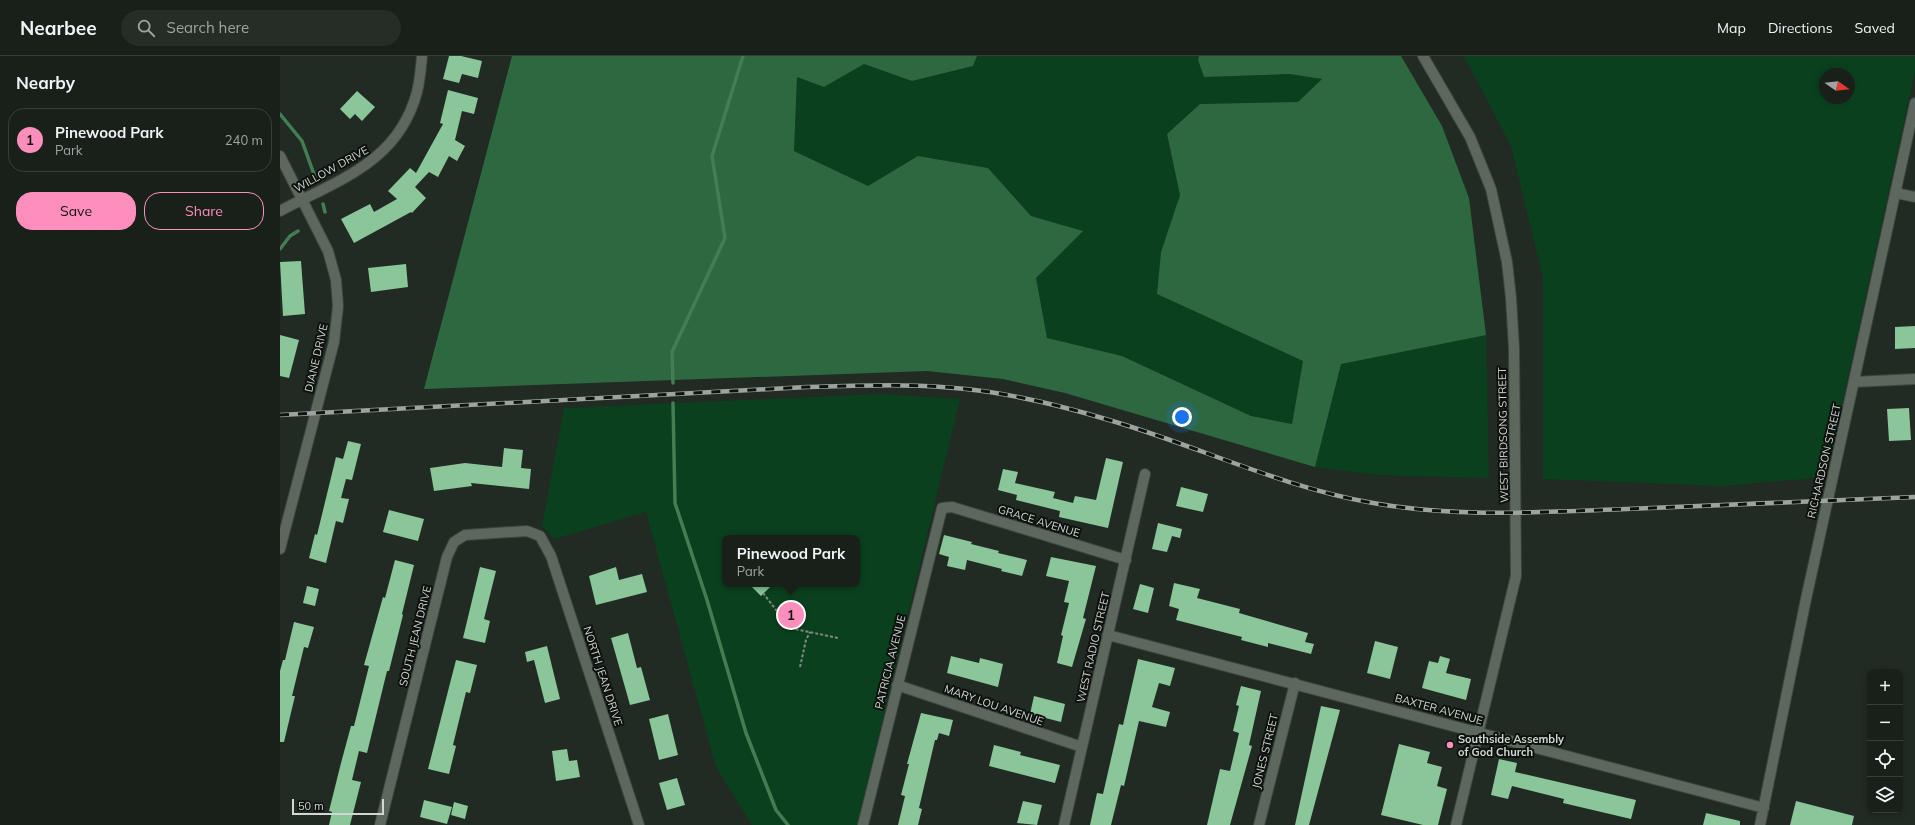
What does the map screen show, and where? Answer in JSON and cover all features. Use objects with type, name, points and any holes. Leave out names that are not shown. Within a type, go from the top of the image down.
[{"type":"street","name":"WILLOW DRIVE","points":[[280,211],[355,172],[385,150],[401,129],[410,112],[419,85],[422,56]]},
{"type":"street","name":"WEST BIRDSONG STREET","points":[[1423,56],[1461,120],[1484,171],[1499,225],[1507,262],[1514,348],[1516,576],[1514,592],[1456,825]]},
{"type":"street","name":"RICHARDSON STREET","points":[[1760,825],[1806,599],[1915,103]]},
{"type":"street","name":"DIANE DRIVE","points":[[280,156],[331,258],[336,280],[338,317],[334,342],[280,548]]},
{"type":"street","points":[[1896,193],[1915,197]]},
{"type":"street","points":[[1854,382],[1915,379]]},
{"type":"street","name":"WEST RADIO STREET","points":[[1064,825],[1145,474]]},
{"type":"street","name":"GRACE AVENUE","points":[[944,507],[952,507],[1126,560]]},
{"type":"street","name":"PATRICIA AVENUE","points":[[863,825],[940,513],[944,507]]},
{"type":"street","name":"SOUTH JEAN DRIVE","points":[[380,825],[445,564],[452,545],[457,539],[471,534],[527,531],[540,536]]},
{"type":"street","name":"NORTH JEAN DRIVE","points":[[540,536],[551,556],[639,825]]},
{"type":"street","name":"BAXTER AVENUE","points":[[1108,635],[1295,683],[1764,808]]},
{"type":"street","name":"JONES STREET","points":[[1259,825],[1295,683]]},
{"type":"street","name":"MARY LOU AVENUE","points":[[897,685],[1082,747]]},
{"type":"path","points":[[763,593],[787,626],[793,630],[838,638]]},
{"type":"path","points":[[800,667],[804,645],[810,632]]},
{"type":"green space","points":[[512,56],[977,56],[973,66],[912,81],[864,64],[824,87],[797,77],[794,151],[868,186],[918,156],[988,168],[1031,216],[1083,231],[1036,278],[1047,338],[1122,356],[1251,416],[1292,424],[1303,361],[1157,294],[1161,252],[1180,195],[1167,134],[1200,104],[1298,102],[1322,79],[1290,74],[1204,77],[1198,60],[1199,56],[1401,56],[1442,126],[1469,198],[1486,335],[1341,364],[1315,467],[1065,393],[1003,379],[927,371],[424,389]]},
{"type":"green space","points":[[977,56],[1199,56],[1198,60],[1204,77],[1290,74],[1322,79],[1298,102],[1200,104],[1167,134],[1180,195],[1161,252],[1157,294],[1303,361],[1292,424],[1251,416],[1122,356],[1046,338],[1036,278],[1082,231],[1031,216],[988,168],[918,156],[868,186],[794,151],[797,77],[824,87],[864,64],[912,81],[973,66]]},
{"type":"green space","points":[[1464,56],[1915,56],[1915,71],[1826,477],[1723,486],[1543,479],[1543,278],[1511,146]]},
{"type":"green space","points":[[1486,331],[1489,478],[1378,475],[1315,467],[1341,364]]},
{"type":"green space","points":[[882,394],[960,399],[857,825],[752,825],[716,767],[646,512],[554,539],[542,526],[564,408]]},
{"type":"building","points":[[449,56],[461,56],[482,61],[478,78],[462,74],[459,83],[443,79]]},
{"type":"building","points":[[448,90],[478,98],[474,114],[462,111],[455,140],[465,146],[457,161],[449,156],[438,177],[429,172],[415,187],[426,198],[412,213],[411,212],[354,243],[341,219],[370,204],[374,212],[397,199],[388,191],[410,168],[416,173],[443,124],[440,123]]},
{"type":"building","points":[[357,91],[375,107],[362,121],[355,114],[350,119],[340,109]]},
{"type":"building","points":[[301,261],[305,314],[283,316],[280,262]]},
{"type":"building","points":[[406,264],[408,287],[371,292],[368,268]]},
{"type":"building","points":[[1915,326],[1915,348],[1895,349],[1895,327]]},
{"type":"building","points":[[280,335],[299,340],[289,378],[280,376]]},
{"type":"building","points":[[1909,408],[1911,440],[1889,441],[1887,409]]},
{"type":"building","points":[[348,441],[361,444],[352,480],[346,479],[341,498],[349,499],[343,523],[336,521],[326,563],[309,558],[315,534],[317,535],[336,457],[343,459]]},
{"type":"building","points":[[504,448],[523,450],[521,468],[531,469],[529,489],[471,483],[472,486],[434,491],[430,468],[465,463],[502,467]]},
{"type":"building","points":[[1106,458],[1123,462],[1108,528],[1059,517],[1060,511],[1016,500],[1017,495],[998,490],[1003,469],[1018,472],[1015,483],[1055,492],[1053,498],[1073,503],[1075,496],[1096,500]]},
{"type":"building","points":[[1181,487],[1208,494],[1203,512],[1176,506]]},
{"type":"building","points":[[389,510],[424,519],[418,541],[383,532]]},
{"type":"building","points":[[1158,523],[1182,529],[1180,538],[1172,536],[1167,552],[1152,549]]},
{"type":"building","points":[[944,535],[999,551],[998,553],[1027,560],[1022,576],[967,560],[965,570],[947,566],[949,557],[939,554]]},
{"type":"building","points":[[1051,557],[1096,566],[1083,618],[1086,619],[1072,667],[1057,663],[1063,636],[1061,635],[1069,603],[1064,602],[1069,581],[1046,576]]},
{"type":"building","points":[[395,560],[414,565],[403,615],[389,671],[387,671],[367,753],[359,751],[352,780],[361,782],[350,825],[329,825],[332,812],[329,811],[341,763],[351,726],[354,726],[369,666],[364,665]]},
{"type":"building","points":[[480,567],[496,571],[484,619],[490,621],[485,643],[463,638]]},
{"type":"building","points":[[616,567],[619,580],[642,574],[647,592],[596,605],[589,576]]},
{"type":"building","points":[[1174,583],[1200,589],[1197,598],[1240,609],[1239,613],[1308,633],[1305,642],[1314,644],[1311,654],[1268,643],[1268,647],[1241,640],[1242,637],[1176,620],[1179,609],[1169,606]]},
{"type":"building","points":[[1140,584],[1154,588],[1148,613],[1133,609]]},
{"type":"building","points":[[307,586],[319,589],[315,606],[303,603]]},
{"type":"building","points":[[752,587],[770,587],[761,596]]},
{"type":"building","points":[[294,622],[314,627],[308,648],[304,647],[292,696],[295,696],[284,742],[280,742],[280,671],[283,660],[285,660]]},
{"type":"building","points":[[628,633],[637,668],[641,667],[650,700],[630,705],[611,638]]},
{"type":"building","points":[[1375,641],[1398,647],[1390,679],[1367,673]]},
{"type":"building","points":[[547,646],[560,699],[545,703],[534,660],[527,662],[525,652]]},
{"type":"building","points":[[951,656],[979,663],[980,658],[1003,664],[998,687],[947,673]]},
{"type":"building","points":[[1440,656],[1450,659],[1446,673],[1471,679],[1466,700],[1422,688],[1429,661],[1438,663]]},
{"type":"building","points":[[1138,659],[1175,668],[1170,686],[1159,683],[1152,707],[1170,712],[1166,727],[1139,721],[1124,786],[1121,785],[1111,825],[1090,825],[1097,793],[1103,794],[1119,724],[1123,725]]},
{"type":"building","points":[[456,660],[477,665],[470,693],[466,692],[453,745],[456,746],[449,774],[428,769]]},
{"type":"building","points":[[1241,686],[1261,691],[1249,745],[1252,746],[1230,825],[1207,825],[1220,769],[1230,771],[1239,733],[1233,731],[1239,706],[1236,705]]},
{"type":"building","points":[[1034,696],[1065,704],[1061,722],[1030,714]]},
{"type":"building","points":[[1321,706],[1340,710],[1309,825],[1295,825]]},
{"type":"building","points":[[921,713],[953,720],[949,736],[939,733],[937,740],[935,740],[919,808],[922,809],[918,825],[898,825],[905,796],[901,795],[909,764],[907,764]]},
{"type":"building","points":[[668,714],[678,755],[659,760],[649,719]]},
{"type":"building","points":[[1399,744],[1430,752],[1427,763],[1442,767],[1437,786],[1447,789],[1438,825],[1423,825],[1381,815]]},
{"type":"building","points":[[994,745],[1021,752],[1020,755],[1060,765],[1055,783],[989,766]]},
{"type":"building","points":[[567,749],[569,761],[577,760],[580,777],[556,781],[552,751]]},
{"type":"building","points":[[1499,759],[1517,763],[1515,772],[1636,800],[1631,819],[1563,803],[1564,799],[1512,786],[1508,799],[1491,795]]},
{"type":"building","points":[[677,778],[685,805],[667,810],[659,783]]},
{"type":"building","points":[[424,800],[452,807],[447,824],[420,817]]},
{"type":"building","points":[[1023,801],[1042,805],[1037,825],[1017,823]]},
{"type":"building","points":[[1796,801],[1854,816],[1852,825],[1790,825]]},
{"type":"building","points":[[454,802],[468,806],[465,819],[451,815]]},
{"type":"building","points":[[1706,813],[1740,821],[1740,825],[1703,825]]},
{"type":"waterway","points":[[673,383],[672,352],[725,238],[712,156],[743,56]]},
{"type":"waterway","points":[[280,114],[302,141],[315,177]]},
{"type":"waterway","points":[[323,204],[325,212]]},
{"type":"waterway","points":[[280,249],[290,236],[298,231]]},
{"type":"waterway","points":[[673,403],[675,503],[707,600],[746,733],[776,810],[788,825]]},
{"type":"railway","points":[[280,415],[807,387],[886,385],[946,387],[984,391],[1056,405],[1142,430],[1305,487],[1339,496],[1405,508],[1436,511],[1500,513],[1915,497]]},
{"type":"place","name":"Pinewood Park","points":[[791,615]]},
{"type":"place","name":"Southside Assembly of God Church","points":[[1450,745]]}]
